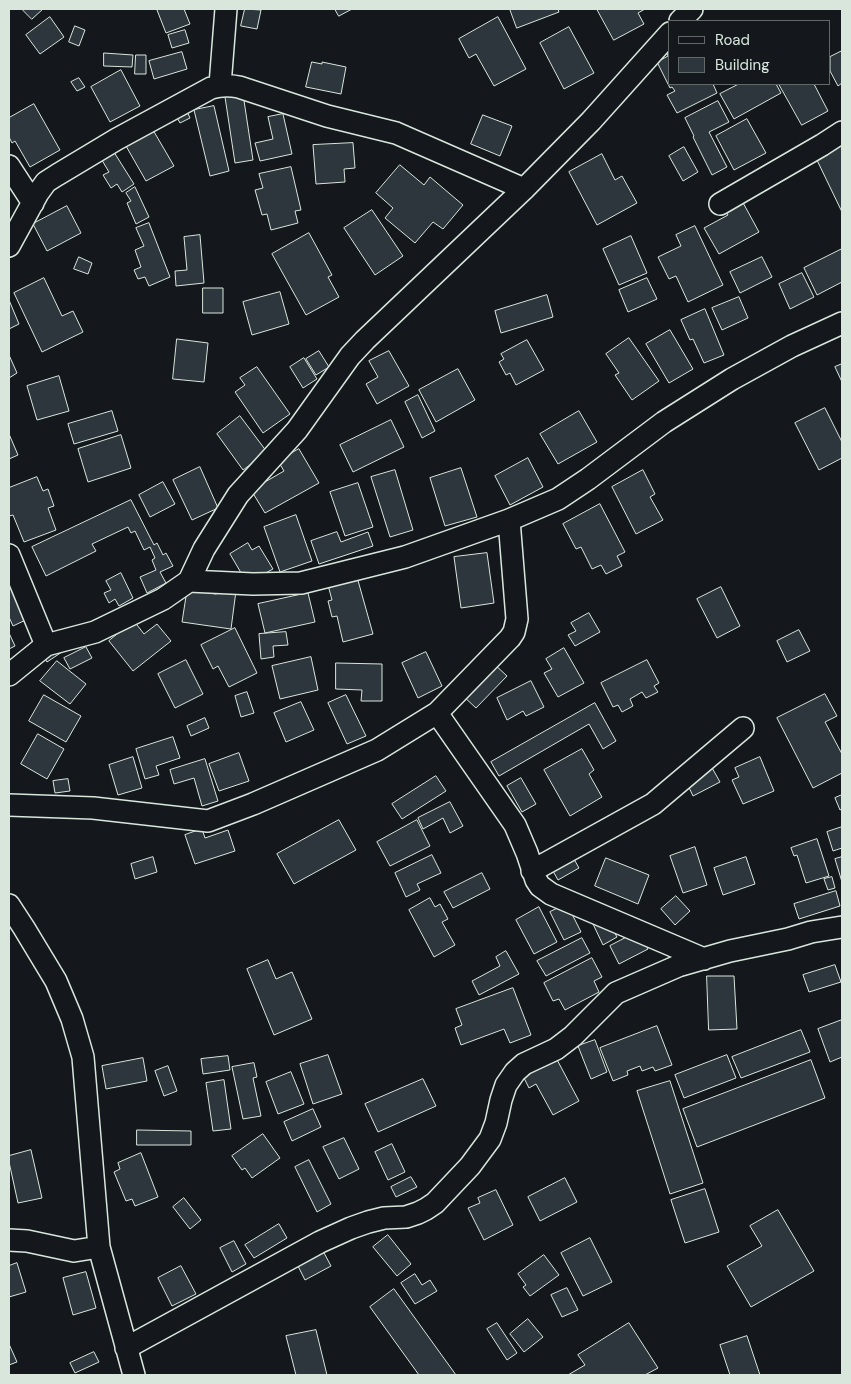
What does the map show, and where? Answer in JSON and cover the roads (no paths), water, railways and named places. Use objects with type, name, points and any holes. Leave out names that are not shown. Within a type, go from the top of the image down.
[{"type":"street","points":[[220,85],[226,9]]},
{"type":"street","points":[[681,20],[692,9]]},
{"type":"street","points":[[9,675],[46,644],[95,632],[163,599],[189,581],[204,549],[238,496],[297,430],[350,356],[524,189],[591,121],[668,35]]},
{"type":"street","points":[[9,246],[46,182],[117,139],[210,88],[220,85],[239,87],[327,116],[396,134],[524,189]]},
{"type":"street","points":[[720,204],[842,132]]},
{"type":"street","points":[[9,166],[33,202]]},
{"type":"street","points":[[189,581],[253,584],[301,583],[405,557],[509,520],[558,499],[664,422],[732,379],[792,346],[842,323]]},
{"type":"street","points":[[9,804],[93,808],[208,821],[253,804],[376,750],[437,713],[514,632],[517,619],[509,520]]},
{"type":"street","points":[[9,554],[46,644]]},
{"type":"street","points":[[437,713],[515,825],[527,853],[532,871],[540,886],[551,894],[626,924],[704,959]]},
{"type":"street","points":[[532,871],[653,804],[743,728]]},
{"type":"street","points":[[9,906],[56,981],[72,1019],[83,1057],[99,1247],[134,1375]]},
{"type":"street","points":[[126,1348],[320,1242],[368,1222],[384,1218],[406,1217],[435,1203],[470,1166],[490,1139],[506,1084],[515,1072],[524,1064],[556,1048],[573,1036],[616,993],[678,966],[730,951],[788,939],[811,932],[842,927]]},
{"type":"street","points":[[9,1240],[27,1241],[74,1251],[99,1247]]}]
